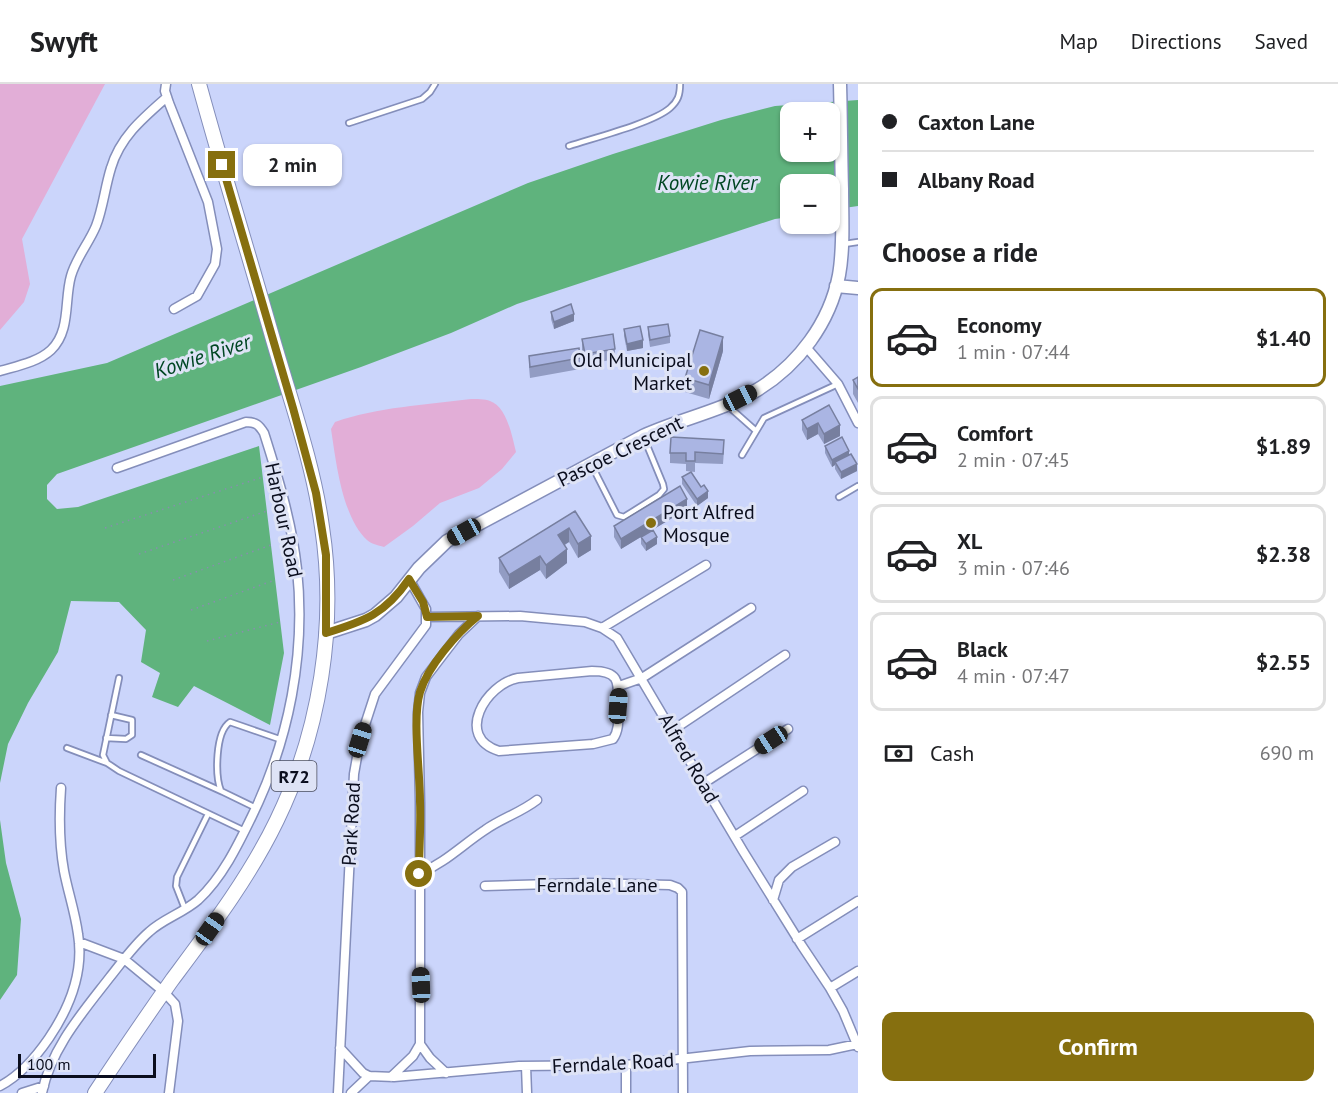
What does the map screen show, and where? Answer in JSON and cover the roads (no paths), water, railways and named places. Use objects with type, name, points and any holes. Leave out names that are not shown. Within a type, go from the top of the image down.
[{"type":"main road","name":"R72","points":[[95,1093],[250,870],[279,817],[312,721],[322,676],[326,633],[327,573],[322,526],[313,480],[199,84]]},
{"type":"street","points":[[166,84],[167,97],[208,202],[217,249],[215,264],[197,296],[174,309]]},
{"type":"street","name":"Pascoe Crescent","points":[[326,633],[375,615],[396,597],[409,579],[447,541],[643,436],[726,404],[766,384],[806,347],[824,318],[836,286],[842,244],[840,85]]},
{"type":"street","points":[[0,371],[35,360],[55,345],[67,312],[66,302],[71,274],[97,225],[118,150],[132,129],[167,97]]},
{"type":"street","points":[[836,286],[858,288]]},
{"type":"street","points":[[806,347],[838,384],[858,423]]},
{"type":"street","name":"Harbour Road","points":[[43,1089],[48,1069],[57,1051],[89,1004],[149,931],[161,921],[198,900],[212,885],[245,831],[266,787],[282,740],[295,676],[300,617],[295,549],[283,497],[260,426],[254,422],[246,422],[117,468]]},
{"type":"street","points":[[409,579],[423,602],[427,617],[531,617],[585,622],[602,627],[706,565]]},
{"type":"street","points":[[619,686],[642,678],[751,608]]},
{"type":"street","points":[[391,1077],[413,1056],[420,1044],[418,712],[420,693],[426,677],[459,634],[478,616]]},
{"type":"street","name":"Park Road","points":[[338,1093],[353,785],[358,748],[375,694],[386,676],[423,630],[427,617]]},
{"type":"street","name":"Alfred Road","points":[[602,627],[617,638],[642,678],[773,900],[830,988],[858,1045]]},
{"type":"street","points":[[673,730],[785,655]]},
{"type":"street","points":[[602,671],[615,678],[619,686],[617,731],[613,739],[609,741],[499,751],[487,744],[477,729],[477,716],[482,704],[503,684],[512,679],[602,671]]},
{"type":"street","points":[[704,783],[788,729]]},
{"type":"street","points":[[0,1086],[12,1079],[41,1050],[68,1004],[79,968],[79,942],[60,840],[61,788]]},
{"type":"street","points":[[735,836],[803,791]]},
{"type":"street","points":[[419,874],[452,857],[484,831],[499,821],[519,813],[537,800]]},
{"type":"street","points":[[773,900],[779,880],[792,867],[835,842]]},
{"type":"street","name":"Ferndale Lane","points":[[486,886],[587,883],[670,885],[678,888],[682,892],[683,900],[683,1060]]},
{"type":"street","points":[[797,939],[858,901]]},
{"type":"street","points":[[79,942],[124,960],[164,992],[175,1004],[178,1021],[170,1093]]},
{"type":"street","points":[[830,988],[858,971]]},
{"type":"street","points":[[420,1044],[430,1058],[446,1072]]},
{"type":"street","name":"Ferndale Road","points":[[369,1076],[391,1077],[526,1066],[626,1065],[750,1051],[829,1050],[858,1045]]},
{"type":"street","points":[[340,1048],[357,1068],[369,1076],[351,1093]]},
{"type":"street","points":[[683,1060],[683,1093]]},
{"type":"street","points":[[626,1065],[626,1093]]},
{"type":"street","points":[[526,1066],[527,1093]]},
{"type":"street","points":[[22,1093],[43,1089]]},
{"type":"lane","points":[[349,123],[422,99],[435,84]]},
{"type":"lane","points":[[569,146],[659,116],[677,100],[680,84]]},
{"type":"lane","points":[[842,244],[858,242]]},
{"type":"lane","points":[[742,455],[764,418],[838,384]]},
{"type":"lane","points":[[726,404],[755,430]]},
{"type":"lane","points":[[591,463],[617,515],[624,517],[659,495],[664,489],[643,436]]},
{"type":"lane","points":[[839,497],[858,486]]},
{"type":"lane","points":[[107,764],[103,755],[119,678]]},
{"type":"lane","points":[[106,738],[126,739],[132,735],[132,720],[111,715]]},
{"type":"lane","points":[[221,791],[217,780],[219,750],[225,725],[230,722],[282,740]]},
{"type":"lane","points":[[67,748],[107,764],[245,831]]},
{"type":"lane","points":[[141,755],[256,808]]},
{"type":"lane","points":[[185,909],[176,886],[177,877],[208,814]]},
{"type":"water","name":"Kowie River","points":[[858,100],[858,206],[840,209],[840,174],[780,174],[780,218],[517,304],[451,333],[361,367],[57,474],[47,485],[47,499],[57,509],[78,507],[259,446],[284,653],[270,725],[194,686],[178,707],[152,697],[160,673],[141,662],[146,630],[119,602],[71,601],[58,652],[28,703],[8,744],[0,783],[0,386],[107,363],[528,183],[721,120],[780,106],[780,162],[840,162],[840,102],[830,102]]},
{"type":"water","points":[[0,820],[6,863],[21,919],[17,975],[0,1000]]},
{"type":"place","name":"Old Municipal Market","points":[[704,371]]},
{"type":"place","name":"Port Alfred Mosque","points":[[651,523]]}]
